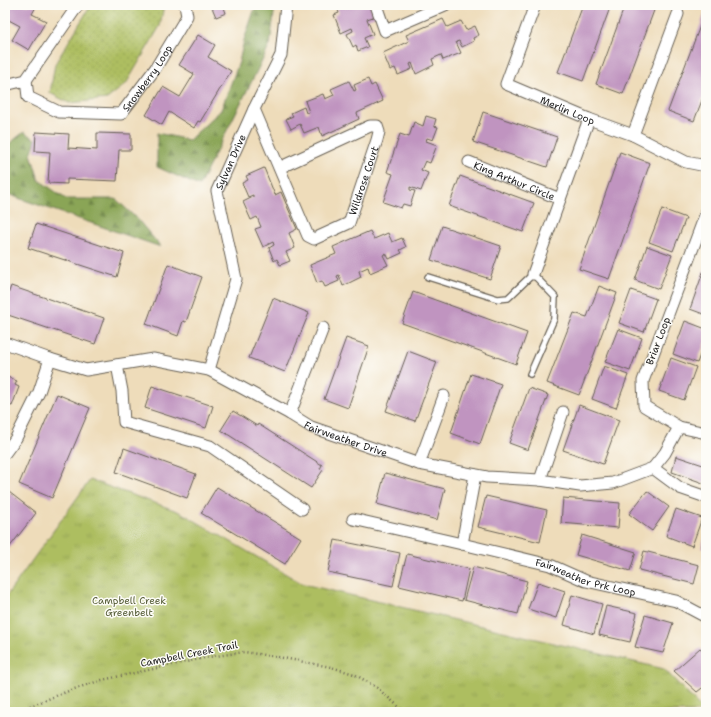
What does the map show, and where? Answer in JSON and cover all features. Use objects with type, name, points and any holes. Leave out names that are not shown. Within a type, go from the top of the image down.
[{"type":"street","points":[[5,85],[26,80],[78,5]]},
{"type":"street","name":"Snowberry Loop","points":[[26,80],[28,97],[59,112],[121,114],[155,69],[187,16],[185,5]]},
{"type":"street","name":"Sylvan Drive","points":[[209,370],[236,279],[216,192],[254,109],[281,55],[286,5]]},
{"type":"street","points":[[376,5],[385,31],[445,5]]},
{"type":"street","name":"Merlin Loop","points":[[535,5],[506,84],[589,119],[633,135],[686,162],[706,166]]},
{"type":"street","points":[[633,135],[678,14]]},
{"type":"street","name":"Wildrose Court","points":[[254,109],[279,168],[308,236],[314,238],[349,223],[377,140],[379,132],[377,126],[370,126],[279,168]]},
{"type":"street","name":"King Arthur Circle","points":[[533,274],[589,119]]},
{"type":"street","name":"King Arthur Circle","points":[[469,162],[560,199]]},
{"type":"street","name":"Briar Loop","points":[[706,213],[643,381],[644,406],[679,427],[706,434]]},
{"type":"street","points":[[290,414],[323,328]]},
{"type":"street","name":"Fairweather Drive","points":[[5,342],[50,359],[86,370],[153,358],[209,370],[311,427],[419,464],[475,475],[540,480],[580,486],[613,483],[653,468]]},
{"type":"street","points":[[5,453],[16,438],[39,392],[50,359]]},
{"type":"street","points":[[117,364],[122,391],[124,422],[210,446],[302,509]]},
{"type":"street","points":[[419,464],[444,396]]},
{"type":"street","points":[[540,480],[563,412]]},
{"type":"street","points":[[679,427],[665,453],[653,468],[680,488],[706,497]]},
{"type":"street","points":[[5,434],[16,438]]},
{"type":"street","points":[[462,544],[475,475]]},
{"type":"street","name":"Fairweather Prk Loop","points":[[353,519],[550,565],[586,581],[676,601],[706,617]]},
{"type":"lane","name":"King Arthur Circle","points":[[428,277],[498,298],[508,298],[533,274]]},
{"type":"lane","points":[[530,374],[554,319],[556,297],[533,274]]},
{"type":"path","name":"Campbell Creek Trail","points":[[15,712],[71,690],[102,680],[209,657],[244,652],[323,665],[354,674],[376,687],[405,712]]},
{"type":"green space","points":[[91,5],[164,5],[160,26],[126,84],[107,99],[69,103],[50,93],[55,64]]},
{"type":"green space","points":[[256,5],[275,5],[270,45],[199,186],[157,167],[157,133],[189,140],[221,110],[239,62],[244,40]]},
{"type":"green space","points":[[24,132],[36,140],[31,154],[39,180],[66,199],[116,199],[138,220],[161,247],[5,193],[5,147]]},
{"type":"green space","name":"Campbell Creek Greenbelt","points":[[90,480],[180,512],[303,584],[664,669],[705,712],[5,712],[5,598]]},
{"type":"building","points":[[5,5],[37,5],[32,14],[46,21],[29,50],[12,40],[20,26],[5,18]]},
{"type":"building","points":[[211,5],[223,5],[226,13],[216,17]]},
{"type":"building","points":[[336,5],[371,5],[376,16],[367,19],[373,34],[364,38],[368,47],[358,51],[356,45],[353,47],[347,34],[353,31],[352,28],[341,33],[334,15],[339,13]]},
{"type":"building","points":[[583,5],[611,5],[583,81],[558,72]]},
{"type":"building","points":[[625,5],[656,5],[623,94],[596,84]]},
{"type":"building","points":[[706,10],[706,90],[694,121],[668,111]]},
{"type":"building","points":[[443,19],[447,27],[461,21],[466,30],[475,26],[479,35],[473,38],[474,41],[462,47],[459,41],[456,42],[461,53],[443,60],[441,55],[432,59],[434,65],[416,74],[412,63],[410,64],[412,69],[398,75],[395,68],[390,70],[383,53],[409,41],[406,35]]},
{"type":"building","points":[[198,35],[215,45],[208,57],[231,71],[200,122],[198,121],[194,128],[169,112],[162,125],[146,115],[163,87],[180,97],[194,74],[179,65]]},
{"type":"building","points":[[368,79],[371,86],[375,84],[383,101],[357,113],[359,119],[322,136],[319,127],[304,133],[300,124],[291,129],[286,119],[293,116],[291,113],[304,107],[306,113],[309,112],[305,101],[323,94],[325,99],[334,95],[331,89],[349,81],[354,91],[356,90],[354,85]]},
{"type":"building","points":[[483,112],[557,137],[547,167],[473,142]]},
{"type":"building","points":[[426,116],[436,119],[434,126],[438,127],[433,140],[427,138],[426,141],[437,145],[430,163],[425,161],[421,170],[428,173],[421,191],[410,187],[410,190],[415,191],[410,206],[403,204],[401,208],[383,202],[393,174],[387,172],[400,134],[409,137],[414,122],[423,126]]},
{"type":"building","points":[[36,132],[69,134],[68,148],[97,150],[97,133],[131,134],[131,150],[119,150],[117,181],[67,179],[67,184],[48,183],[50,152],[35,151]]},
{"type":"building","points":[[620,152],[650,163],[609,279],[579,269]]},
{"type":"building","points":[[264,168],[275,195],[281,192],[297,229],[289,233],[295,248],[286,252],[290,261],[280,265],[277,259],[274,261],[269,248],[274,245],[273,242],[263,247],[255,229],[261,227],[257,217],[251,220],[243,202],[253,197],[253,195],[248,197],[242,183],[248,180],[246,176]]},
{"type":"building","points":[[460,176],[534,203],[523,232],[449,206]]},
{"type":"building","points":[[662,209],[686,218],[673,251],[649,242]]},
{"type":"building","points":[[36,224],[124,253],[117,277],[28,248]]},
{"type":"building","points":[[442,226],[501,246],[490,279],[431,260]]},
{"type":"building","points":[[370,231],[374,239],[388,233],[392,242],[402,238],[406,247],[400,250],[402,253],[389,259],[386,253],[383,255],[388,265],[370,273],[368,267],[359,271],[361,277],[343,286],[339,275],[337,276],[339,281],[325,287],[322,281],[317,283],[310,265],[336,254],[333,247]]},
{"type":"building","points":[[647,246],[672,255],[659,289],[635,280]]},
{"type":"building","points":[[168,264],[202,277],[186,322],[183,321],[178,336],[146,324]]},
{"type":"building","points":[[706,264],[706,315],[690,309]]},
{"type":"building","points":[[11,286],[104,318],[95,344],[5,314],[7,310],[5,309],[5,303]]},
{"type":"building","points":[[599,286],[617,293],[579,395],[547,383],[574,313],[587,317]]},
{"type":"building","points":[[631,290],[656,299],[644,332],[619,323]]},
{"type":"building","points":[[413,292],[527,333],[516,364],[402,323]]},
{"type":"building","points":[[273,298],[309,313],[285,372],[249,358]]},
{"type":"building","points":[[685,321],[706,329],[706,339],[697,363],[673,354]]},
{"type":"building","points":[[618,329],[642,338],[630,371],[605,362]]},
{"type":"building","points":[[346,338],[369,346],[348,408],[324,399]]},
{"type":"building","points":[[408,351],[437,362],[415,421],[386,411]]},
{"type":"building","points":[[671,358],[696,367],[684,400],[659,391]]},
{"type":"building","points":[[604,366],[628,375],[616,408],[592,399]]},
{"type":"building","points":[[471,374],[501,384],[480,444],[451,433]]},
{"type":"building","points":[[5,376],[17,381],[15,385],[19,387],[12,406],[5,404]]},
{"type":"building","points":[[152,386],[213,406],[206,428],[145,408]]},
{"type":"building","points":[[529,388],[548,395],[528,450],[509,443]]},
{"type":"building","points":[[57,394],[90,408],[52,498],[19,484]]},
{"type":"building","points":[[579,405],[619,420],[603,464],[563,450]]},
{"type":"building","points":[[233,411],[257,426],[258,424],[322,465],[320,469],[323,470],[311,488],[221,430]]},
{"type":"building","points":[[124,448],[196,474],[187,498],[116,472]]},
{"type":"building","points":[[676,456],[706,466],[706,484],[672,472]]},
{"type":"building","points":[[385,473],[445,489],[437,520],[377,504]]},
{"type":"building","points":[[217,487],[301,538],[285,564],[201,513]]},
{"type":"building","points":[[647,491],[669,507],[652,531],[629,514]]},
{"type":"building","points":[[9,492],[36,513],[5,553],[5,497]]},
{"type":"building","points":[[486,496],[547,510],[540,542],[478,527]]},
{"type":"building","points":[[563,498],[620,503],[618,528],[561,523]]},
{"type":"building","points":[[676,509],[702,518],[692,546],[666,536]]},
{"type":"building","points":[[582,535],[636,552],[630,571],[576,555]]},
{"type":"building","points":[[706,535],[706,550],[701,548]]},
{"type":"building","points":[[335,540],[400,553],[393,586],[328,572]]},
{"type":"building","points":[[644,551],[699,565],[694,584],[639,570]]},
{"type":"building","points":[[407,554],[469,569],[462,601],[399,586]]},
{"type":"building","points":[[473,567],[527,581],[518,614],[464,600]]},
{"type":"building","points":[[538,582],[565,591],[556,618],[528,609]]},
{"type":"building","points":[[572,595],[602,604],[594,634],[564,625]]},
{"type":"building","points":[[606,606],[637,613],[630,642],[599,635]]},
{"type":"building","points":[[645,615],[673,623],[663,653],[635,647]]},
{"type":"building","points":[[700,648],[706,653],[706,685],[697,692],[674,671]]}]
